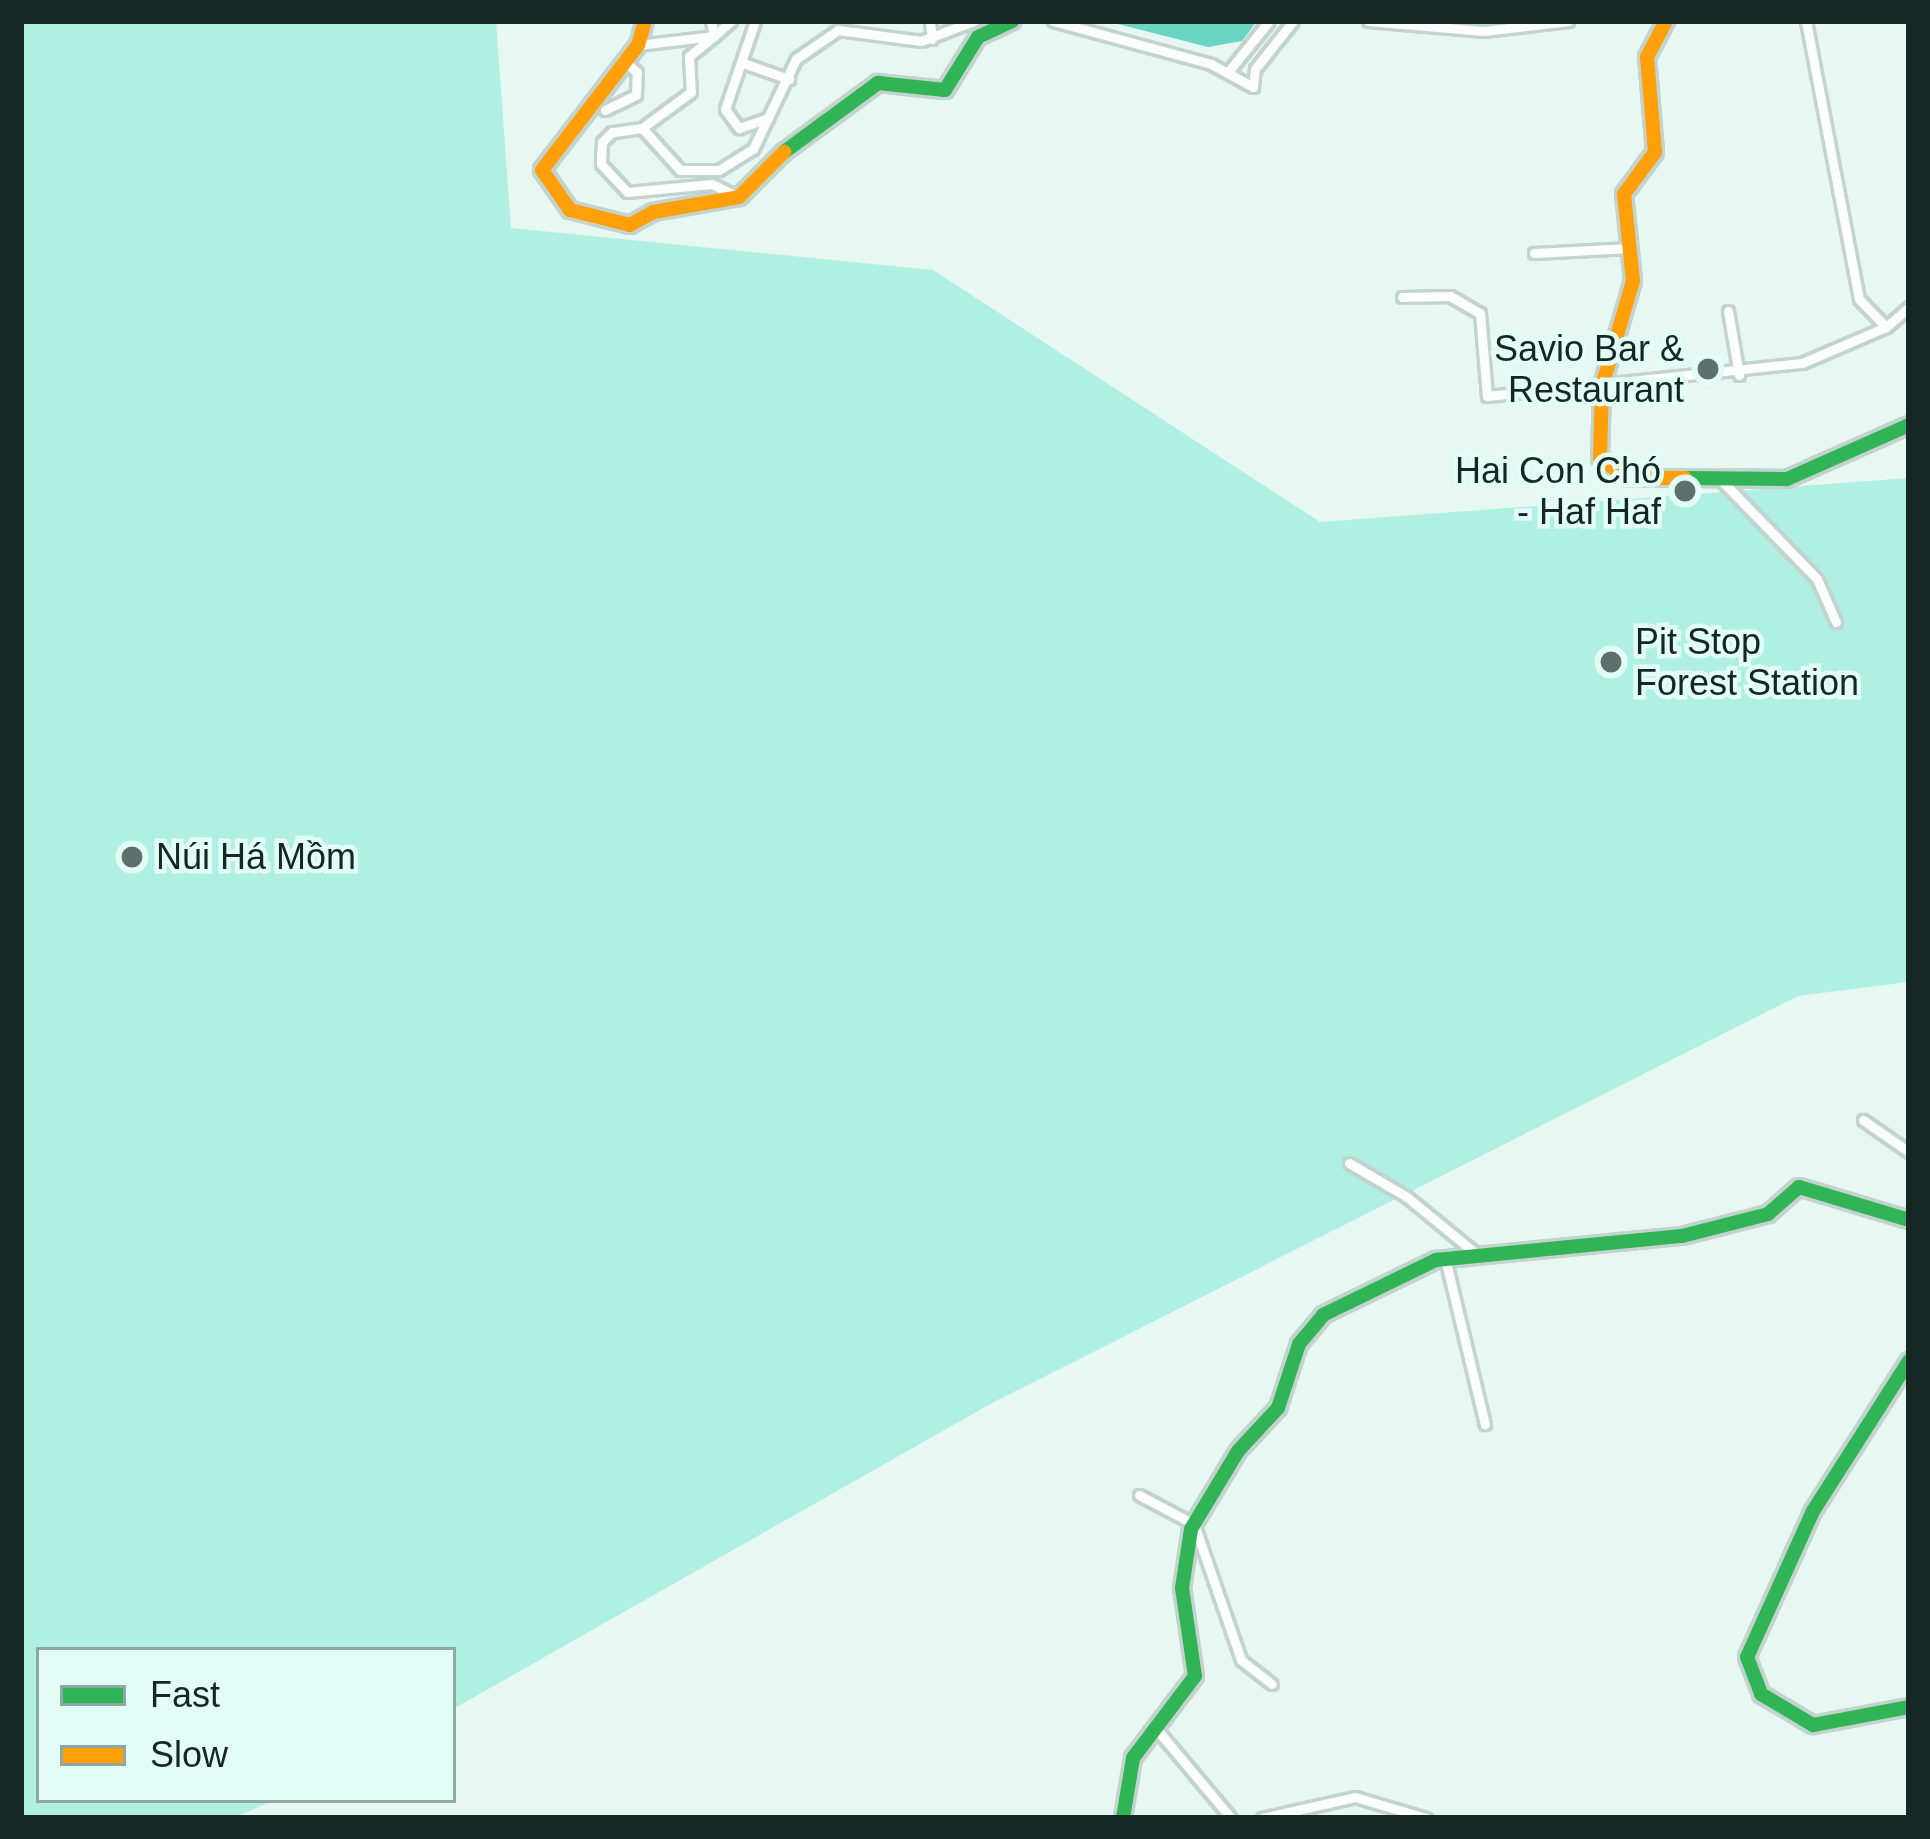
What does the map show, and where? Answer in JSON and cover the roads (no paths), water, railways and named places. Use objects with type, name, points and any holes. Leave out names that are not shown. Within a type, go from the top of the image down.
[{"type":"street","points":[[645,21],[638,45],[544,165],[555,195],[579,214],[630,225],[653,212],[739,196],[796,140],[878,83],[945,90],[978,37],[1012,21]]},
{"type":"street","points":[[711,21],[714,36]]},
{"type":"street","points":[[731,21],[692,50],[691,92],[643,128],[612,132],[602,142],[601,164],[618,188],[712,184],[739,196]]},
{"type":"street","points":[[754,21],[746,64],[727,100],[728,117],[745,128],[773,115]]},
{"type":"street","points":[[930,21],[932,39]]},
{"type":"street","points":[[643,128],[680,170],[706,174],[747,155],[773,115],[796,59],[839,25],[932,39],[974,21]]},
{"type":"street","points":[[1053,21],[1228,72],[1253,87],[1255,69],[1293,21]]},
{"type":"street","points":[[1228,72],[1269,21]]},
{"type":"street","points":[[1368,21],[1484,31],[1568,21]]},
{"type":"street","points":[[1666,21],[1647,57],[1655,152],[1624,194],[1633,281],[1602,386],[1597,433],[1606,469],[1628,478],[1786,479],[1909,425]]},
{"type":"street","points":[[1806,21],[1859,298],[1886,327]]},
{"type":"street","points":[[638,45],[714,36]]},
{"type":"street","points":[[605,110],[636,95],[637,72],[622,60]]},
{"type":"street","points":[[746,64],[789,79]]},
{"type":"street","points":[[1534,253],[1630,248]]},
{"type":"street","points":[[1402,297],[1450,296],[1480,313],[1487,396],[1739,375],[1822,357],[1886,327],[1909,307]]},
{"type":"street","points":[[1728,311],[1739,375]]},
{"type":"street","points":[[1723,482],[1817,579],[1836,622]]},
{"type":"street","points":[[1863,1120],[1909,1152]]},
{"type":"street","points":[[1349,1163],[1407,1197],[1474,1252]]},
{"type":"street","points":[[1123,1818],[1126,1772],[1197,1671],[1182,1588],[1194,1524],[1238,1451],[1278,1408],[1309,1326],[1383,1280],[1445,1258],[1661,1240],[1768,1214],[1799,1186],[1909,1220]]},
{"type":"street","points":[[1445,1258],[1485,1424]]},
{"type":"street","points":[[1908,1364],[1814,1510],[1748,1657],[1761,1694],[1813,1725],[1909,1707]]},
{"type":"street","points":[[1139,1495],[1194,1524],[1241,1660],[1272,1684]]},
{"type":"street","points":[[1154,1726],[1231,1818]]},
{"type":"street","points":[[1262,1818],[1354,1797],[1426,1818]]},
{"type":"place","name":"Savio Bar & Restaurant","points":[[1708,369]]},
{"type":"place","name":"Hai Con Chó - Haf Haf","points":[[1685,491]]},
{"type":"place","name":"Pit Stop Forest Station","points":[[1611,662]]},
{"type":"place","name":"Núi Há Mồm","points":[[132,857]]}]
